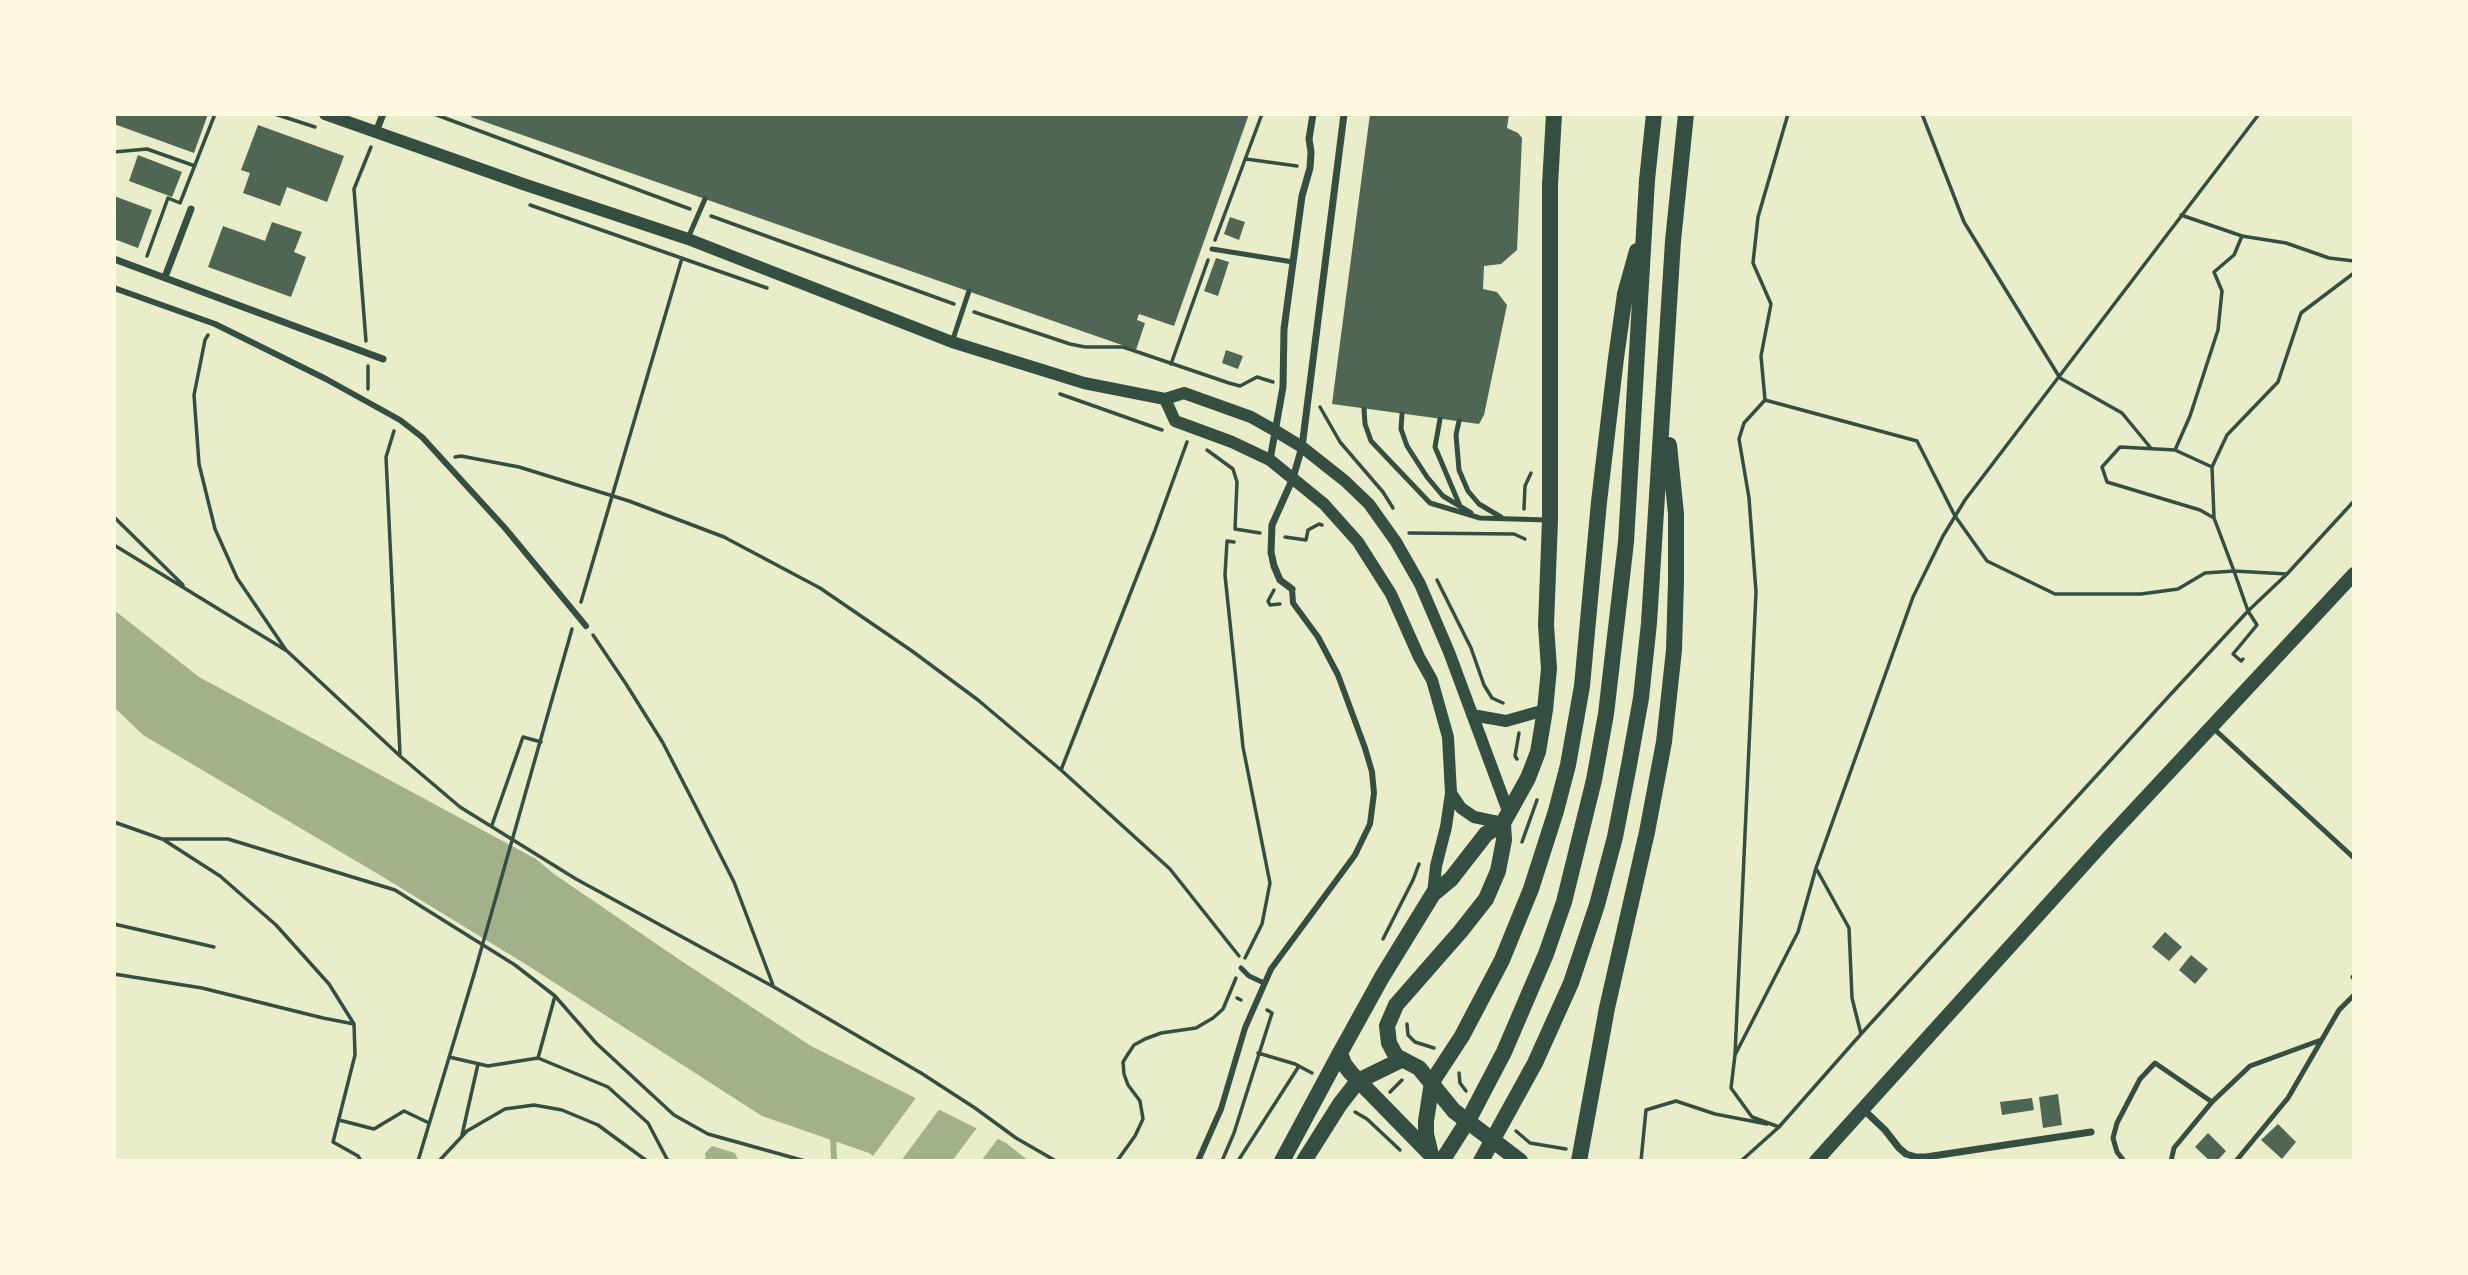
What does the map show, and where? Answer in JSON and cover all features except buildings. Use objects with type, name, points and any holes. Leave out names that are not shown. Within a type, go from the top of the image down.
[{"type":"main road","points":[[1282,1161],[1382,977],[1433,894],[1451,879],[1486,834],[1505,817],[1520,794],[1534,764],[1545,709],[1549,669],[1546,625],[1550,520],[1550,185],[1554,114]]},
{"type":"main road","points":[[1437,1160],[1487,1085],[1518,1020],[1560,915],[1581,840],[1611,675],[1626,542],[1645,218],[1654,114]]},
{"type":"main road","points":[[1481,1161],[1552,1028],[1571,983],[1597,905],[1615,837],[1641,698],[1656,532],[1673,241],[1686,114]]},
{"type":"main road","points":[[1437,1160],[1426,1134],[1432,1082],[1462,1036],[1502,960],[1531,889],[1568,765],[1584,663],[1599,502],[1623,307],[1645,218]]},
{"type":"main road","points":[[1579,1161],[1607,1008],[1652,810],[1668,708],[1674,650],[1676,514],[1664,394]]},
{"type":"main road","points":[[1816,1161],[2108,838],[2354,574]]},
{"type":"main road","points":[[1505,817],[1500,860],[1486,899],[1396,1005],[1387,1026],[1393,1053],[1419,1068],[1454,1111],[1520,1161]]},
{"type":"main road","points":[[1340,1053],[1344,1065],[1358,1082],[1437,1160]]},
{"type":"main road","points":[[1304,1161],[1340,1104],[1358,1082],[1401,1060]]},
{"type":"street","points":[[325,114],[688,239],[952,342],[1055,375],[1165,399],[1184,393],[1251,417],[1274,430],[1302,447],[1369,504],[1396,542],[1420,584],[1458,673],[1505,817],[1474,817],[1461,808],[1451,793]]},
{"type":"street","points":[[376,132],[383,114]]},
{"type":"street","points":[[1270,460],[1283,387],[1284,329],[1302,196],[1310,168],[1309,139],[1313,114]]},
{"type":"street","points":[[1198,1161],[1221,1109],[1242,1037],[1264,983],[1276,960],[1360,846],[1370,824],[1373,804],[1372,772],[1338,675],[1318,637],[1293,603],[1292,589],[1280,580],[1271,552],[1273,519],[1293,478],[1302,447],[1344,114]]},
{"type":"street","points":[[165,277],[191,209]]},
{"type":"street","points":[[114,259],[383,359]]},
{"type":"street","points":[[114,288],[215,324],[326,379],[400,420],[422,437],[443,459],[505,528],[586,626]]},
{"type":"street","points":[[1165,399],[1175,421],[1232,442],[1270,460],[1324,504],[1349,531],[1391,594],[1432,680],[1448,737],[1451,793],[1433,894]]},
{"type":"street","points":[[1472,715],[1506,721],[1545,709]]},
{"type":"street","points":[[1864,1110],[1899,1148],[1916,1157],[2091,1132]]},
{"type":"lane","points":[[688,239],[705,199]]},
{"type":"lane","points":[[1212,249],[1293,262]]},
{"type":"lane","points":[[952,342],[969,291]]},
{"type":"lane","points":[[1364,409],[1365,424],[1371,441],[1430,503],[1480,518],[1550,520]]},
{"type":"lane","points":[[1402,414],[1401,429],[1407,446],[1443,496],[1480,518]]},
{"type":"lane","points":[[1440,419],[1435,447],[1460,506]]},
{"type":"lane","points":[[1459,421],[1456,435],[1459,470],[1468,491],[1479,504],[1503,519]]},
{"type":"lane","points":[[2213,728],[2354,858]]},
{"type":"lane","points":[[1242,964],[1249,976],[1264,983]]},
{"type":"lane","points":[[2236,1161],[2288,1098],[2339,1010],[2354,995]]},
{"type":"lane","points":[[2171,1161],[2174,1148],[2212,1102],[2250,1066],[2321,1040]]},
{"type":"lane","points":[[2124,1161],[2117,1152],[2113,1138],[2116,1123],[2140,1079],[2155,1063],[2212,1102]]},
{"type":"path","points":[[147,256],[168,198],[180,203],[215,114]]},
{"type":"path","points":[[275,114],[315,127]]},
{"type":"path","points":[[434,114],[688,209]]},
{"type":"path","points":[[1779,1127],[1752,1117],[1731,1088],[1735,1055],[1756,592],[1749,499],[1739,439],[1744,423],[1765,400],[1761,356],[1771,304],[1753,263],[1758,217],[1788,114]]},
{"type":"path","points":[[1922,114],[1964,222],[2060,378],[2122,414],[2150,447]]},
{"type":"path","points":[[1735,1055],[1798,932],[1815,868],[1913,597],[1943,536],[1965,500],[2259,114]]},
{"type":"path","points":[[370,382],[354,189],[371,147]]},
{"type":"path","points":[[114,152],[147,149],[194,166]]},
{"type":"path","points":[[1245,159],[1302,167]]},
{"type":"path","points":[[518,201],[682,258],[614,495]]},
{"type":"path","points":[[2181,215],[2242,236],[2286,243],[2329,258],[2354,261]]},
{"type":"path","points":[[714,217],[955,305]]},
{"type":"path","points":[[2175,450],[2190,416],[2218,330],[2222,291],[2214,272],[2234,256],[2242,236]]},
{"type":"path","points":[[2241,659],[2233,653],[2257,625],[2248,611],[2214,518],[2213,467],[2227,435],[2277,382],[2301,313],[2354,273]]},
{"type":"path","points":[[969,310],[1070,344],[1085,347],[1123,347],[1240,386],[1257,376],[1276,383]]},
{"type":"path","points":[[215,324],[205,340],[194,395],[199,464],[215,529],[237,578],[288,652]]},
{"type":"path","points":[[1765,400],[1917,441],[1955,516],[1987,561],[2055,594],[2141,594],[2178,589],[2205,573],[2234,570],[2287,574]]},
{"type":"path","points":[[1320,407],[1340,442],[1383,492],[1392,507]]},
{"type":"path","points":[[400,420],[386,457],[400,756]]},
{"type":"path","points":[[1062,770],[1188,440]]},
{"type":"path","points":[[2213,467],[2175,450],[2150,447],[2120,447],[2102,467],[2106,482],[2200,510],[2214,518]]},
{"type":"path","points":[[1206,449],[1233,470],[1237,482],[1235,529],[1245,531]]},
{"type":"path","points":[[443,459],[461,456],[519,467],[614,495],[724,537],[820,588],[967,692],[1062,770],[1170,869],[1242,964]]},
{"type":"path","points":[[1741,1161],[1779,1127],[2248,611],[2287,574],[2354,501]]},
{"type":"path","points":[[114,517],[190,591]]},
{"type":"path","points":[[1296,538],[1306,540],[1308,530],[1319,524],[1326,527]]},
{"type":"path","points":[[1408,533],[1514,534],[1525,539]]},
{"type":"path","points":[[1117,1161],[1135,1136],[1143,1119],[1140,1101],[1128,1085],[1123,1062],[1134,1045],[1145,1039],[1161,1033],[1196,1028],[1223,1009],[1262,924],[1270,883],[1243,747],[1226,575],[1227,541],[1234,542]]},
{"type":"path","points":[[114,545],[288,652],[400,756],[460,807],[576,879],[774,987],[921,1073],[1016,1138],[1056,1161]]},
{"type":"path","points":[[1280,580],[1268,601],[1270,605],[1293,603]]},
{"type":"path","points":[[586,626],[655,731],[698,811],[734,882],[774,987]]},
{"type":"path","points":[[1484,685],[1492,698],[1507,704]]},
{"type":"path","points":[[1520,730],[1515,756],[1520,764]]},
{"type":"path","points":[[492,825],[523,737],[541,742]]},
{"type":"path","points":[[418,1161],[537,755]]},
{"type":"path","points":[[114,822],[162,839],[220,876],[276,925],[329,984],[354,1024],[355,1055],[333,1142],[358,1156],[361,1161]]},
{"type":"path","points":[[162,839],[229,839],[395,890],[515,965],[555,996],[596,1043],[674,1115],[708,1134],[805,1161]]},
{"type":"path","points":[[1413,880],[1422,856]]},
{"type":"path","points":[[1815,868],[1849,928],[1852,998],[1861,1034]]},
{"type":"path","points":[[114,924],[214,947]]},
{"type":"path","points":[[1242,964],[1250,964]]},
{"type":"path","points":[[114,974],[202,988],[354,1024]]},
{"type":"path","points":[[538,1058],[555,996]]},
{"type":"path","points":[[1222,1161],[1234,1133],[1269,1012]]},
{"type":"path","points":[[1408,1035],[1431,1048],[1437,1046]]},
{"type":"path","points":[[1418,1048],[1421,1043]]},
{"type":"path","points":[[1258,1052],[1312,1073]]},
{"type":"path","points":[[449,1057],[488,1066],[538,1058],[608,1087],[648,1123],[668,1161]]},
{"type":"path","points":[[462,1137],[478,1063]]},
{"type":"path","points":[[1238,1161],[1299,1066]]},
{"type":"path","points":[[1386,1096],[1405,1078]]},
{"type":"path","points":[[1641,1161],[1646,1111],[1676,1101],[1715,1114],[1779,1127]]},
{"type":"path","points":[[439,1161],[467,1131],[505,1109],[534,1105],[562,1110],[598,1125],[647,1161]]},
{"type":"path","points":[[339,1120],[374,1129],[404,1111],[429,1123]]},
{"type":"path","points":[[1353,1111],[1367,1119],[1403,1153]]},
{"type":"shaded area","points":[[114,610],[199,677],[536,859],[680,960],[811,1046],[1006,1143],[1029,1161],[880,1161],[869,1153],[762,1116],[527,965],[143,735],[114,707]]},
{"type":"shaded area","points":[[712,1146],[735,1153],[738,1160],[706,1161],[705,1153]]},
{"type":"pier","points":[[918,1095],[941,1107],[901,1161],[871,1159]]},
{"type":"pier","points":[[979,1125],[1000,1136],[981,1161],[952,1161]]},
{"type":"waterway","points":[[833,1134],[834,1160]]}]
